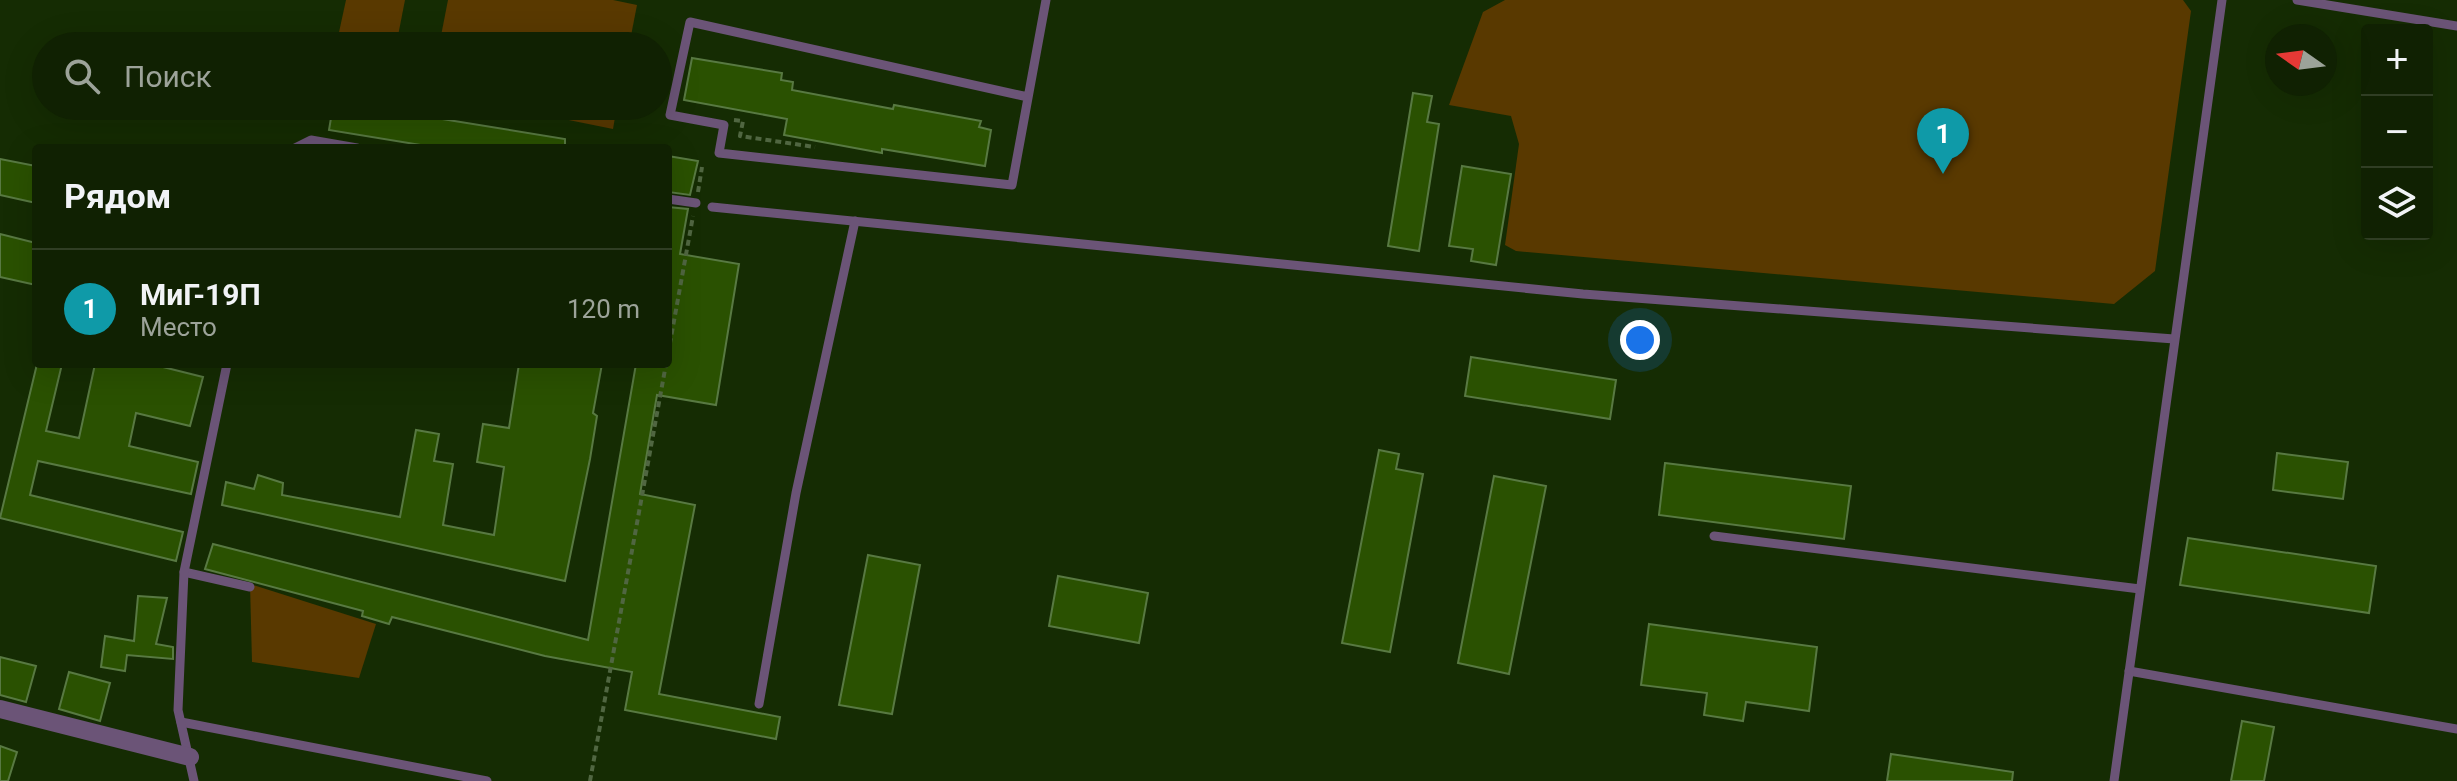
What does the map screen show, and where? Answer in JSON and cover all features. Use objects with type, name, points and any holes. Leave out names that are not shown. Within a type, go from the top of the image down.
[{"type":"street","points":[[0,709],[190,757]]},
{"type":"lane","points":[[672,115],[724,125],[719,153],[1012,185],[1046,0]]},
{"type":"lane","points":[[2114,781],[2222,0]]},
{"type":"lane","points":[[2297,0],[2457,26]]},
{"type":"lane","points":[[672,106],[690,22],[1028,97]]},
{"type":"lane","points":[[303,144],[311,140],[334,144]]},
{"type":"lane","points":[[672,200],[696,203]]},
{"type":"lane","points":[[712,207],[1583,294],[2174,339]]},
{"type":"lane","points":[[759,704],[796,493],[855,221]]},
{"type":"lane","points":[[194,781],[178,710],[184,572],[226,368]]},
{"type":"lane","points":[[1714,536],[2140,589]]},
{"type":"lane","points":[[184,572],[250,587]]},
{"type":"lane","points":[[2129,671],[2457,729]]},
{"type":"lane","points":[[181,722],[487,781]]},
{"type":"path","points":[[730,119],[743,121],[740,136],[818,148]]},
{"type":"path","points":[[672,332],[702,167]]},
{"type":"path","points":[[590,781],[665,368]]},
{"type":"shaded area","points":[[346,0],[405,0],[399,32],[339,32]]},
{"type":"shaded area","points":[[448,0],[613,0],[637,5],[632,32],[442,32]]},
{"type":"shaded area","points":[[1505,0],[2183,0],[2191,11],[2155,271],[2114,304],[1516,251],[1505,245],[1519,144],[1511,116],[1449,105],[1483,12]]},
{"type":"shaded area","points":[[569,120],[615,120],[613,129]]},
{"type":"shaded area","points":[[250,584],[376,624],[359,678],[252,662]]},
{"type":"building","points":[[692,58],[782,73],[781,80],[793,82],[792,90],[893,109],[894,105],[981,121],[979,127],[991,130],[985,166],[882,149],[882,153],[784,135],[787,119],[684,100]]},
{"type":"building","points":[[1413,93],[1432,96],[1427,122],[1439,124],[1419,251],[1388,246]]},
{"type":"building","points":[[331,120],[448,120],[565,139],[565,144],[415,144],[329,130]]},
{"type":"building","points":[[672,157],[698,161],[690,195],[672,193]]},
{"type":"building","points":[[0,159],[32,165],[32,202],[0,195]]},
{"type":"building","points":[[1462,166],[1511,174],[1496,265],[1471,261],[1473,249],[1449,246]]},
{"type":"building","points":[[672,207],[688,209],[680,254],[739,264],[716,405],[657,395],[640,494],[695,505],[659,694],[780,717],[776,739],[625,710],[632,672],[545,656],[392,617],[389,624],[362,616],[363,611],[205,569],[213,544],[588,640],[635,368],[672,368]]},
{"type":"building","points":[[0,234],[32,242],[32,284],[0,277]]},
{"type":"building","points":[[1471,357],[1616,380],[1610,419],[1465,396]]},
{"type":"building","points":[[36,368],[61,368],[46,431],[79,438],[94,368],[167,368],[203,377],[190,426],[136,413],[129,446],[198,462],[191,494],[38,461],[30,495],[183,532],[176,561],[0,518]]},
{"type":"building","points":[[518,368],[601,368],[593,413],[597,416],[590,459],[565,581],[222,505],[226,482],[254,489],[258,475],[283,483],[282,495],[400,517],[416,430],[439,434],[434,461],[453,464],[443,525],[494,535],[504,467],[477,462],[483,424],[509,428]]},
{"type":"building","points":[[1379,450],[1399,454],[1396,469],[1423,474],[1390,652],[1342,643]]},
{"type":"building","points":[[2277,453],[2348,462],[2343,499],[2273,490]]},
{"type":"building","points":[[1665,463],[1851,486],[1844,539],[1659,515]]},
{"type":"building","points":[[1494,476],[1546,486],[1509,674],[1458,663]]},
{"type":"building","points":[[2188,538],[2376,566],[2369,613],[2180,585]]},
{"type":"building","points":[[868,555],[920,565],[892,714],[839,705]]},
{"type":"building","points":[[1058,576],[1148,593],[1139,643],[1049,626]]},
{"type":"building","points":[[138,596],[167,598],[156,644],[173,647],[173,659],[127,655],[125,671],[101,667],[105,636],[134,641]]},
{"type":"building","points":[[1649,624],[1817,647],[1809,711],[1746,702],[1743,721],[1704,715],[1707,693],[1641,685]]},
{"type":"building","points":[[0,657],[36,666],[26,702],[0,695]]},
{"type":"building","points":[[69,672],[110,683],[100,721],[59,709]]},
{"type":"building","points":[[2242,721],[2274,727],[2264,781],[2231,781]]},
{"type":"building","points":[[0,746],[17,752],[8,781],[0,781]]},
{"type":"building","points":[[1891,754],[2013,772],[2012,781],[1887,781]]},
{"type":"place","name":"МиГ-19П","points":[[1943,174]]}]
